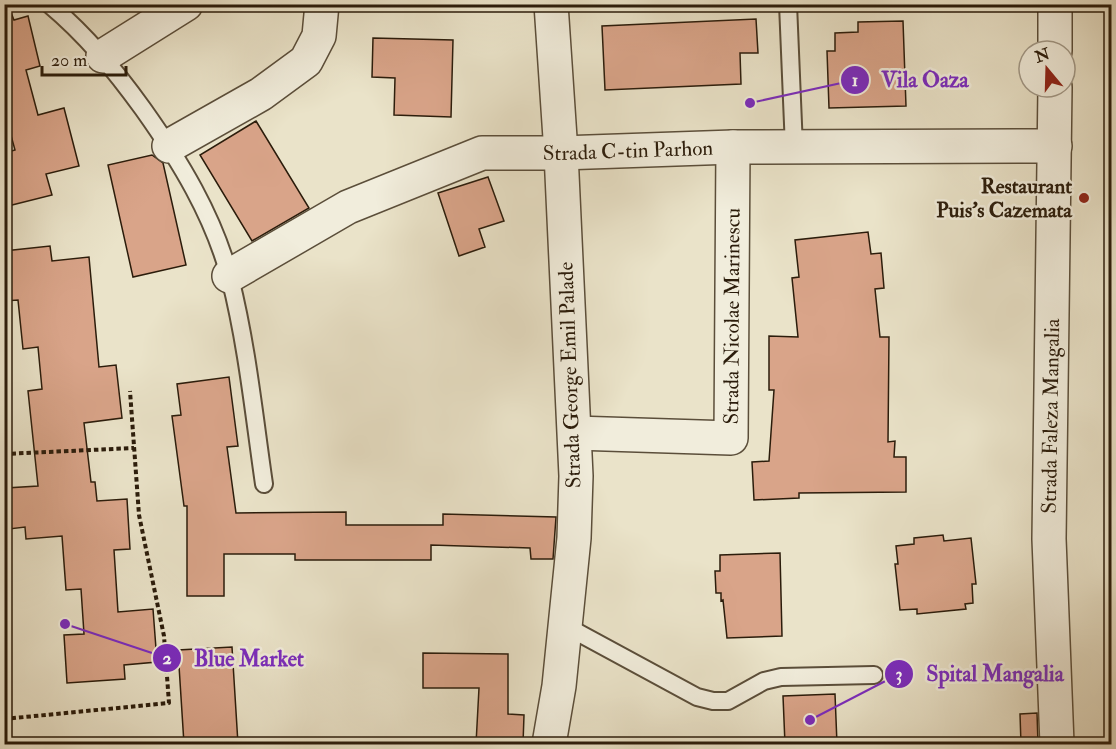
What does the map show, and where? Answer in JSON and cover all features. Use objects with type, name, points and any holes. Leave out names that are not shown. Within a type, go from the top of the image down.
[{"type":"street","points":[[103,57],[186,4]]},
{"type":"street","points":[[169,146],[261,94],[306,61],[319,36],[322,4]]},
{"type":"street","name":"Strada George Emil Palade","points":[[549,744],[559,686],[574,538],[576,476],[561,153],[551,4]]},
{"type":"street","points":[[1055,4],[1055,39]]},
{"type":"street","name":"Strada Faleza Mangalia","points":[[1055,99],[1049,538],[1057,744]]},
{"type":"street","name":"Strada C-tin Parhon","points":[[230,276],[348,207],[482,153],[561,153],[733,147],[1055,146]]},
{"type":"street","name":"Strada Nicolae Marinescu","points":[[574,434],[731,438],[733,147]]},
{"type":"lane","points":[[49,4],[76,27],[103,57],[169,146],[203,204],[230,276],[241,327],[264,484]]},
{"type":"lane","points":[[788,4],[794,148]]},
{"type":"lane","points":[[564,625],[697,697],[713,701],[728,701],[764,681],[781,676],[874,675]]},
{"type":"path","points":[[4,718],[169,703],[164,636],[139,514],[130,391]]},
{"type":"path","points":[[4,454],[134,448]]},
{"type":"building","points":[[12,15],[14,20],[28,16],[40,66],[26,70],[38,115],[64,108],[79,166],[46,174],[52,195],[4,207],[4,153],[15,150],[4,110],[4,16]]},
{"type":"building","points":[[756,19],[758,53],[740,53],[741,84],[605,90],[602,26]]},
{"type":"building","points":[[903,21],[906,106],[829,108],[827,51],[835,51],[835,33],[858,32],[858,22]]},
{"type":"building","points":[[373,38],[453,40],[451,117],[394,115],[395,78],[372,77]]},
{"type":"building","points":[[256,121],[309,208],[252,241],[200,155]]},
{"type":"building","points":[[152,155],[163,163],[186,265],[133,277],[108,165]]},
{"type":"building","points":[[488,177],[504,221],[479,229],[485,247],[459,256],[438,193]]},
{"type":"building","points":[[868,232],[871,254],[881,253],[884,288],[875,289],[880,337],[889,337],[888,442],[895,441],[894,457],[906,457],[906,492],[799,493],[799,498],[754,500],[752,462],[769,461],[774,390],[769,390],[769,336],[798,337],[792,278],[799,277],[795,240]]},
{"type":"building","points":[[50,246],[52,261],[89,257],[99,367],[116,365],[122,418],[84,423],[91,482],[95,482],[97,501],[127,499],[130,549],[114,550],[118,612],[153,609],[157,662],[124,665],[125,679],[67,683],[64,635],[84,634],[81,589],[66,590],[62,536],[26,539],[25,527],[9,529],[6,488],[38,486],[28,391],[42,389],[38,347],[23,349],[18,300],[4,301],[4,251]]},
{"type":"building","points":[[229,377],[238,446],[227,447],[236,513],[346,512],[346,525],[443,525],[443,514],[556,517],[553,559],[531,559],[530,548],[431,545],[431,560],[295,560],[295,554],[224,554],[224,596],[187,596],[187,506],[184,506],[172,416],[181,415],[177,384]]},
{"type":"building","points":[[943,535],[944,541],[971,538],[976,584],[972,584],[973,603],[965,604],[966,609],[917,614],[917,609],[900,610],[895,564],[898,564],[896,546],[914,544],[914,538]]},
{"type":"building","points":[[780,553],[782,636],[727,638],[723,600],[721,601],[721,593],[716,593],[715,571],[720,571],[720,555]]},
{"type":"building","points":[[232,647],[238,744],[184,744],[178,650]]},
{"type":"building","points":[[423,653],[508,654],[508,714],[524,715],[523,744],[476,744],[479,688],[423,688]]},
{"type":"building","points":[[835,694],[837,744],[785,744],[783,696]]},
{"type":"building","points":[[1037,713],[1038,744],[1021,744],[1020,714]]},
{"type":"place","name":"Vila Oaza","points":[[750,103]]},
{"type":"place","name":"Restaurant Puis's Cazemata","points":[[1084,198]]},
{"type":"place","name":"Blue Market","points":[[65,624]]},
{"type":"place","name":"Spital Mangalia","points":[[810,720]]}]
